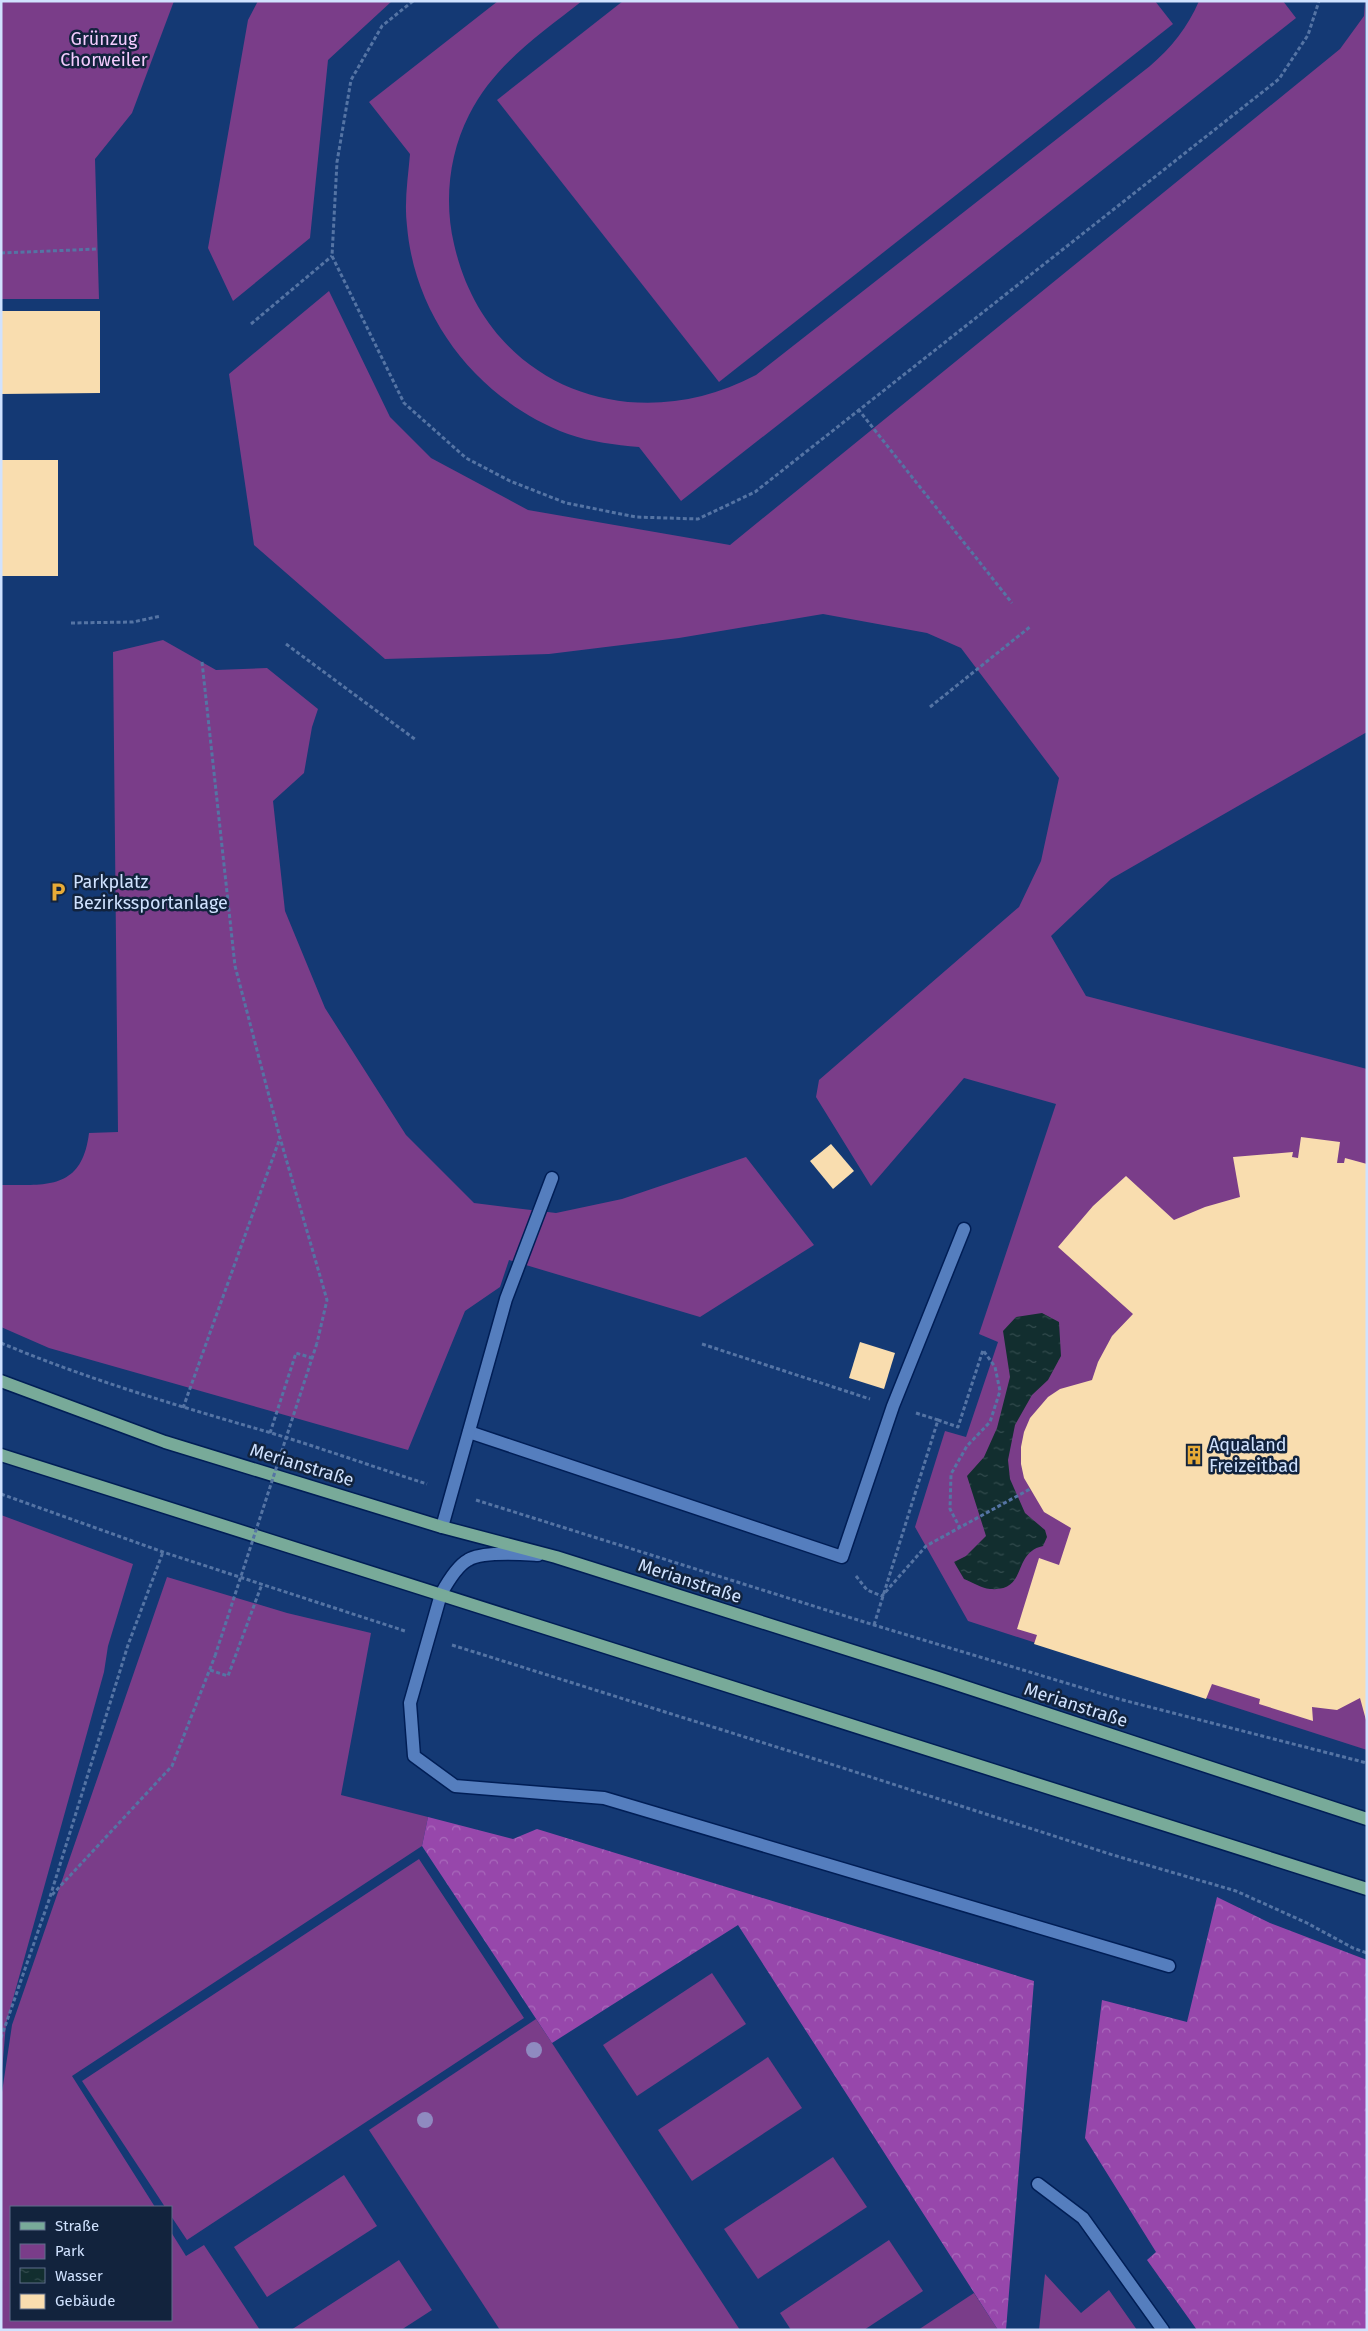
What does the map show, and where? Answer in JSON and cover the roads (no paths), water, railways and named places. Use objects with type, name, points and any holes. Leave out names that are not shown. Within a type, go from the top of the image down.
[{"type":"main road","name":"Merianstraße","points":[[1,1381],[165,1442],[442,1527],[556,1557],[947,1681],[1367,1819]]},
{"type":"main road","points":[[1,1455],[1367,1889]]},
{"type":"street","points":[[442,1527],[506,1299],[552,1178]]},
{"type":"street","points":[[469,1432],[842,1556],[893,1406],[964,1229]]},
{"type":"street","points":[[556,1557],[500,1553],[468,1559],[448,1581],[441,1594],[410,1703],[414,1756],[455,1786],[604,1798],[1169,1966]]},
{"type":"street","points":[[1038,2184],[1083,2218],[1163,2330]]},
{"type":"water","points":[[1042,1313],[1059,1322],[1061,1356],[1048,1380],[1032,1395],[1015,1425],[1008,1460],[1010,1479],[1025,1513],[1045,1530],[1047,1537],[1043,1546],[1033,1550],[1027,1556],[1010,1585],[990,1589],[964,1579],[954,1562],[966,1556],[986,1536],[967,1476],[984,1457],[997,1428],[1010,1377],[1003,1331],[1016,1317]]},
{"type":"place","name":"Parkplatz Bezirkssportanlage","points":[[58,892]]},
{"type":"place","name":"Aqualand Freizeitbad","points":[[1194,1455]]},
{"type":"park label","name":"Grünzug Chorweiler","points":[[104,49]]}]
